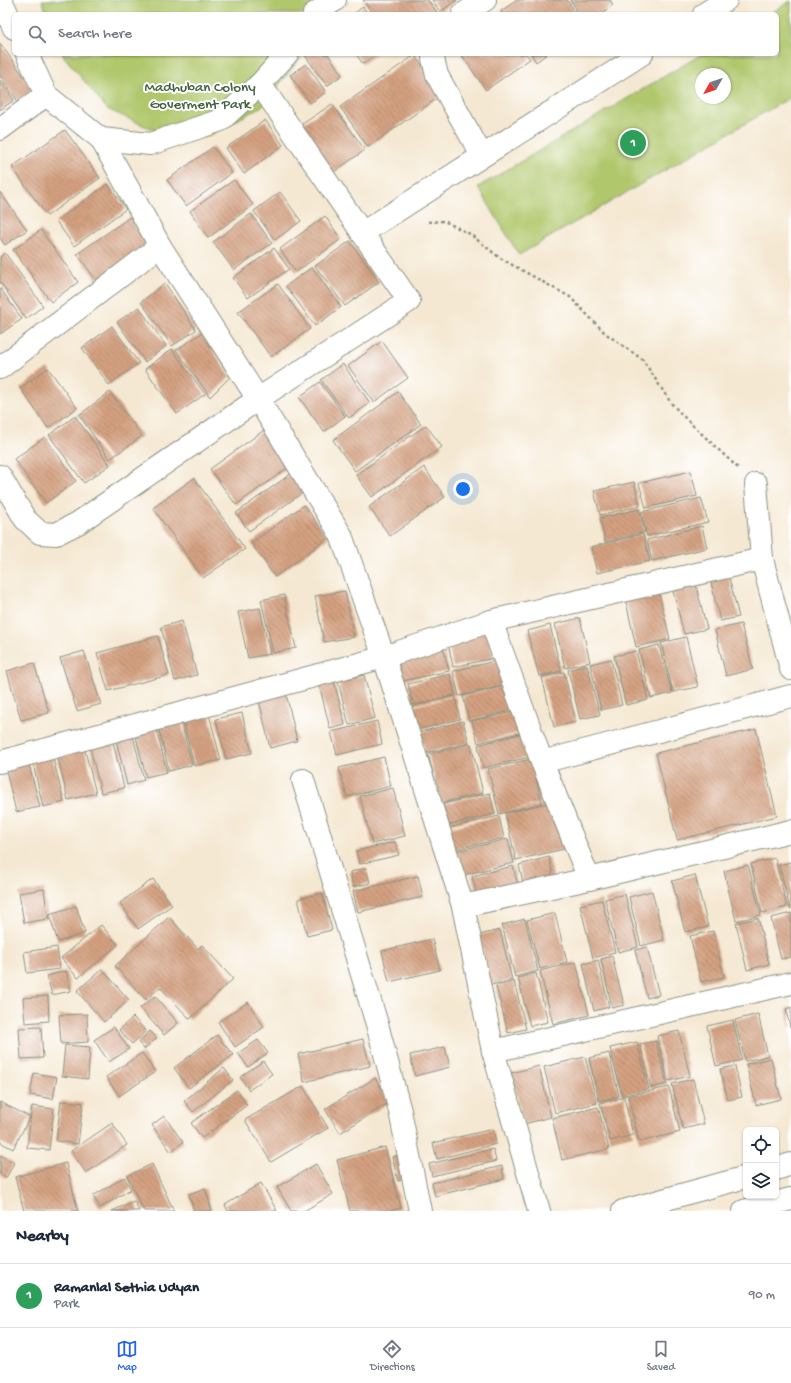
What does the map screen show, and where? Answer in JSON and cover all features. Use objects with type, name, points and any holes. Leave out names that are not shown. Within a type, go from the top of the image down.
[{"type":"street","points":[[1,0],[12,24]]},
{"type":"street","points":[[314,9],[335,0]]},
{"type":"street","points":[[466,12],[485,0]]},
{"type":"street","points":[[707,12],[726,0]]},
{"type":"street","points":[[28,56],[46,95],[101,139],[160,246],[258,399],[341,535],[384,657],[463,906],[493,1051],[539,1211]]},
{"type":"street","points":[[101,139],[150,144],[221,120],[260,84],[285,56]]},
{"type":"street","points":[[434,56],[437,75],[482,156]]},
{"type":"street","points":[[362,233],[639,56]]},
{"type":"street","points":[[0,476],[25,519],[40,533],[56,534],[78,523],[258,399],[409,301],[260,84]]},
{"type":"street","points":[[0,129],[46,95]]},
{"type":"street","points":[[0,368],[160,246]]},
{"type":"street","points":[[756,484],[762,559],[791,669]]},
{"type":"street","points":[[0,762],[384,657],[491,621],[762,559]]},
{"type":"street","points":[[491,621],[542,762],[589,880]]},
{"type":"street","points":[[542,762],[791,696]]},
{"type":"street","points":[[303,780],[377,1024],[400,1111],[420,1211]]},
{"type":"street","points":[[463,906],[589,880],[791,831]]},
{"type":"street","points":[[493,1051],[791,983]]},
{"type":"street","points":[[779,1168],[791,1164]]},
{"type":"street","points":[[623,1211],[743,1178]]},
{"type":"street","points":[[744,1211],[791,1199]]},
{"type":"path","points":[[423,222],[444,221],[470,234],[500,258],[570,297],[605,333],[643,360],[671,403],[686,419],[756,484]]},
{"type":"green space","points":[[42,0],[334,0],[334,12],[46,12]]},
{"type":"green space","points":[[791,1],[791,97],[519,255],[478,187],[699,56],[779,56],[779,12],[772,12]]},
{"type":"green space","name":"Madhuban Colony Goverment Park","points":[[64,56],[302,56],[262,106],[209,136],[154,130],[107,109]]},
{"type":"building","points":[[363,0],[428,0],[437,12],[372,12]]},
{"type":"building","points":[[432,0],[457,0],[440,12]]},
{"type":"building","points":[[517,0],[567,0],[576,12],[502,12]]},
{"type":"building","points":[[570,0],[610,0],[613,5],[604,12],[579,12]]},
{"type":"building","points":[[363,7],[367,12],[356,12]]},
{"type":"building","points":[[0,43],[35,92],[19,103],[0,76]]},
{"type":"building","points":[[305,56],[329,56],[342,75],[327,86]]},
{"type":"building","points":[[357,56],[374,56],[363,64]]},
{"type":"building","points":[[414,56],[416,56],[442,95],[368,147],[340,107]]},
{"type":"building","points":[[462,56],[528,56],[530,59],[486,90]]},
{"type":"building","points":[[532,56],[544,56],[536,62]]},
{"type":"building","points":[[306,64],[326,92],[310,103],[290,75]]},
{"type":"building","points":[[0,80],[14,100],[0,110]]},
{"type":"building","points":[[332,104],[365,150],[331,174],[298,127]]},
{"type":"building","points":[[265,120],[283,145],[244,174],[226,148]]},
{"type":"building","points":[[65,130],[100,178],[47,216],[12,167]]},
{"type":"building","points":[[213,147],[232,173],[186,206],[167,180]]},
{"type":"building","points":[[234,180],[253,205],[208,238],[190,211]]},
{"type":"building","points":[[108,184],[126,209],[74,246],[56,221]]},
{"type":"building","points":[[0,192],[27,230],[5,245],[0,238]]},
{"type":"building","points":[[280,192],[301,221],[275,240],[254,211]]},
{"type":"building","points":[[251,214],[272,243],[234,270],[213,242]]},
{"type":"building","points":[[325,216],[341,239],[296,272],[280,249]]},
{"type":"building","points":[[130,217],[148,243],[96,280],[77,254]]},
{"type":"building","points":[[41,230],[78,282],[51,302],[13,250]]},
{"type":"building","points":[[350,241],[379,282],[345,306],[315,266]]},
{"type":"building","points":[[274,248],[289,269],[248,298],[233,278]]},
{"type":"building","points":[[5,253],[43,306],[26,319],[0,282],[0,257]]},
{"type":"building","points":[[312,267],[341,307],[315,326],[286,286]]},
{"type":"building","points":[[165,283],[196,330],[172,346],[141,302]]},
{"type":"building","points":[[278,284],[310,329],[271,357],[238,312]]},
{"type":"building","points":[[0,288],[22,319],[0,334]]},
{"type":"building","points":[[139,307],[166,346],[145,362],[117,322]]},
{"type":"building","points":[[112,326],[139,363],[109,385],[82,348]]},
{"type":"building","points":[[202,333],[230,377],[210,397],[176,350]]},
{"type":"building","points":[[382,341],[408,378],[374,402],[348,366]]},
{"type":"building","points":[[172,349],[205,394],[177,414],[145,369]]},
{"type":"building","points":[[343,364],[370,403],[349,418],[321,380]]},
{"type":"building","points":[[48,368],[77,408],[48,428],[20,388]]},
{"type":"building","points":[[320,382],[345,416],[324,432],[299,397]]},
{"type":"building","points":[[110,392],[142,436],[110,459],[79,415]]},
{"type":"building","points":[[398,392],[421,424],[355,471],[333,440]]},
{"type":"building","points":[[75,416],[110,465],[84,483],[49,435]]},
{"type":"building","points":[[426,425],[442,447],[372,497],[356,475]]},
{"type":"building","points":[[267,428],[293,464],[236,505],[210,469]]},
{"type":"building","points":[[45,437],[76,481],[46,503],[14,459]]},
{"type":"building","points":[[424,467],[445,497],[390,536],[369,507]]},
{"type":"building","points":[[691,471],[697,496],[646,508],[639,483]]},
{"type":"building","points":[[292,473],[305,491],[249,531],[236,513]]},
{"type":"building","points":[[194,478],[245,549],[203,578],[153,508]]},
{"type":"building","points":[[634,482],[640,506],[600,515],[594,491]]},
{"type":"building","points":[[701,498],[708,522],[647,536],[641,512]]},
{"type":"building","points":[[304,505],[328,538],[275,577],[251,543]]},
{"type":"building","points":[[639,509],[645,532],[605,542],[600,518]]},
{"type":"building","points":[[702,526],[707,548],[652,561],[647,540]]},
{"type":"building","points":[[643,534],[650,561],[597,573],[591,547]]},
{"type":"building","points":[[728,574],[739,617],[720,621],[710,578]]},
{"type":"building","points":[[695,581],[707,629],[684,634],[672,587]]},
{"type":"building","points":[[658,589],[670,639],[636,647],[625,597]]},
{"type":"building","points":[[345,591],[354,637],[324,642],[315,596]]},
{"type":"building","points":[[284,595],[296,648],[273,653],[261,600]]},
{"type":"building","points":[[260,608],[270,654],[248,658],[238,612]]},
{"type":"building","points":[[580,618],[590,662],[565,668],[555,624]]},
{"type":"building","points":[[182,621],[197,675],[175,681],[161,627]]},
{"type":"building","points":[[741,624],[753,669],[726,676],[715,630]]},
{"type":"building","points":[[550,625],[561,671],[539,676],[527,631]]},
{"type":"building","points":[[487,630],[494,658],[453,667],[448,643]]},
{"type":"building","points":[[158,636],[169,675],[108,691],[97,653]]},
{"type":"building","points":[[686,637],[698,687],[673,692],[661,643]]},
{"type":"building","points":[[442,644],[449,671],[402,681],[398,659]]},
{"type":"building","points":[[659,645],[672,693],[651,698],[639,650]]},
{"type":"building","points":[[84,651],[101,704],[77,711],[60,658]]},
{"type":"building","points":[[636,651],[648,700],[626,705],[614,656]]},
{"type":"building","points":[[504,659],[510,684],[459,696],[453,671]]},
{"type":"building","points":[[611,659],[622,705],[601,710],[590,664]]},
{"type":"building","points":[[34,663],[49,713],[21,720],[7,671]]},
{"type":"building","points":[[587,665],[600,715],[580,719],[568,670]]},
{"type":"building","points":[[564,672],[576,722],[554,727],[542,677]]},
{"type":"building","points":[[450,674],[455,695],[413,705],[408,684]]},
{"type":"building","points":[[364,675],[375,718],[349,725],[338,681]]},
{"type":"building","points":[[334,681],[345,725],[330,729],[319,684]]},
{"type":"building","points":[[512,684],[518,709],[469,721],[463,696]]},
{"type":"building","points":[[286,693],[297,741],[270,748],[259,700]]},
{"type":"building","points":[[455,696],[460,719],[417,730],[411,707]]},
{"type":"building","points":[[518,711],[523,732],[478,743],[472,721]]},
{"type":"building","points":[[242,713],[252,753],[226,759],[216,719]]},
{"type":"building","points":[[209,714],[221,760],[194,766],[183,720]]},
{"type":"building","points":[[181,721],[192,765],[169,771],[158,726]]},
{"type":"building","points":[[377,721],[382,744],[337,755],[331,732]]},
{"type":"building","points":[[463,721],[469,743],[425,753],[420,732]]},
{"type":"building","points":[[156,728],[167,772],[146,777],[135,733]]},
{"type":"building","points":[[756,729],[777,816],[677,840],[656,753]]},
{"type":"building","points":[[524,733],[530,757],[483,768],[478,745]]},
{"type":"building","points":[[133,736],[144,780],[127,785],[116,740]]},
{"type":"building","points":[[113,742],[124,788],[101,793],[90,747]]},
{"type":"building","points":[[83,743],[96,793],[68,800],[56,750]]},
{"type":"building","points":[[471,744],[483,793],[441,803],[428,754]]},
{"type":"building","points":[[52,754],[64,802],[43,807],[32,759]]},
{"type":"building","points":[[384,757],[391,786],[347,797],[339,768]]},
{"type":"building","points":[[531,759],[542,803],[499,814],[488,769]]},
{"type":"building","points":[[28,761],[40,807],[16,812],[5,766]]},
{"type":"building","points":[[393,788],[405,836],[372,844],[360,796]]},
{"type":"building","points":[[490,793],[495,814],[448,825],[443,804]]},
{"type":"building","points":[[553,802],[564,849],[516,860],[505,813]]},
{"type":"building","points":[[499,816],[504,838],[453,850],[448,828]]},
{"type":"building","points":[[508,839],[514,863],[463,875],[457,851]]},
{"type":"building","points":[[395,842],[399,855],[360,864],[356,851]]},
{"type":"building","points":[[549,857],[554,880],[524,887],[519,865]]},
{"type":"building","points":[[775,858],[787,907],[762,913],[751,864]]},
{"type":"building","points":[[791,862],[791,909],[790,909],[779,865]]},
{"type":"building","points":[[748,865],[761,915],[736,921],[724,871]]},
{"type":"building","points":[[513,866],[520,893],[479,902],[472,876]]},
{"type":"building","points":[[366,868],[370,883],[353,887],[350,872]]},
{"type":"building","points":[[695,875],[708,927],[685,932],[672,881]]},
{"type":"building","points":[[418,876],[423,897],[358,912],[353,891]]},
{"type":"building","points":[[153,879],[172,905],[138,929],[120,903]]},
{"type":"building","points":[[44,889],[48,919],[24,923],[19,893]]},
{"type":"building","points":[[652,891],[664,940],[641,946],[629,897]]},
{"type":"building","points":[[322,893],[332,930],[307,936],[298,899]]},
{"type":"building","points":[[625,894],[638,947],[618,952],[605,899]]},
{"type":"building","points":[[602,900],[615,952],[593,958],[580,905]]},
{"type":"building","points":[[76,906],[85,933],[58,942],[49,914]]},
{"type":"building","points":[[555,913],[567,962],[540,969],[527,920]]},
{"type":"building","points":[[791,913],[791,957],[781,959],[771,918]]},
{"type":"building","points":[[169,917],[198,949],[202,945],[233,979],[190,1019],[160,987],[146,1000],[115,966]]},
{"type":"building","points":[[758,918],[769,964],[747,970],[736,923]]},
{"type":"building","points":[[525,919],[538,971],[515,977],[502,925]]},
{"type":"building","points":[[101,925],[118,945],[78,978],[61,958]]},
{"type":"building","points":[[500,930],[512,980],[491,985],[479,935]]},
{"type":"building","points":[[713,931],[724,977],[701,982],[690,936]]},
{"type":"building","points":[[432,939],[440,970],[389,982],[382,951]]},
{"type":"building","points":[[57,947],[60,969],[27,973],[24,952]]},
{"type":"building","points":[[647,947],[659,995],[647,998],[635,950]]},
{"type":"building","points":[[612,956],[624,1005],[612,1008],[601,959]]},
{"type":"building","points":[[598,960],[609,1007],[594,1011],[583,964]]},
{"type":"building","points":[[576,962],[589,1015],[553,1024],[540,971]]},
{"type":"building","points":[[102,969],[129,1000],[104,1022],[77,991]]},
{"type":"building","points":[[66,971],[71,991],[52,995],[47,976]]},
{"type":"building","points":[[536,973],[548,1022],[530,1026],[518,978]]},
{"type":"building","points":[[514,981],[526,1029],[508,1033],[496,986]]},
{"type":"building","points":[[48,996],[49,1021],[25,1023],[23,998]]},
{"type":"building","points":[[155,996],[178,1023],[164,1035],[140,1008]]},
{"type":"building","points":[[248,1002],[264,1027],[235,1047],[218,1022]]},
{"type":"building","points":[[791,1007],[791,1027],[790,1027],[786,1009]]},
{"type":"building","points":[[87,1014],[88,1042],[61,1044],[59,1015]]},
{"type":"building","points":[[758,1014],[768,1056],[745,1061],[735,1020]]},
{"type":"building","points":[[133,1017],[146,1031],[132,1044],[119,1030]]},
{"type":"building","points":[[733,1020],[742,1060],[716,1066],[707,1026]]},
{"type":"building","points":[[41,1027],[43,1058],[21,1059],[19,1028]]},
{"type":"building","points":[[114,1027],[129,1049],[109,1062],[94,1040]]},
{"type":"building","points":[[150,1031],[157,1038],[144,1049],[138,1042]]},
{"type":"building","points":[[679,1031],[690,1076],[668,1081],[657,1036]]},
{"type":"building","points":[[217,1035],[233,1055],[189,1088],[174,1068]]},
{"type":"building","points":[[363,1039],[370,1066],[304,1082],[298,1054]]},
{"type":"building","points":[[258,1040],[268,1053],[248,1067],[238,1053]]},
{"type":"building","points":[[656,1041],[667,1084],[651,1088],[640,1044]]},
{"type":"building","points":[[637,1042],[649,1089],[622,1096],[610,1048]]},
{"type":"building","points":[[65,1045],[90,1047],[88,1079],[62,1076]]},
{"type":"building","points":[[445,1047],[450,1067],[415,1076],[410,1055]]},
{"type":"building","points":[[142,1053],[155,1072],[119,1096],[106,1077]]},
{"type":"building","points":[[609,1053],[619,1096],[599,1101],[589,1058]]},
{"type":"building","points":[[585,1057],[597,1103],[555,1113],[544,1067]]},
{"type":"building","points":[[771,1058],[781,1099],[756,1105],[746,1064]]},
{"type":"building","points":[[263,1061],[272,1074],[249,1090],[240,1077]]},
{"type":"building","points":[[539,1066],[551,1117],[524,1124],[511,1073]]},
{"type":"building","points":[[735,1066],[742,1097],[728,1100],[720,1069]]},
{"type":"building","points":[[224,1068],[233,1080],[193,1112],[184,1101]]},
{"type":"building","points":[[34,1073],[57,1077],[53,1099],[30,1095]]},
{"type":"building","points":[[375,1078],[390,1102],[340,1133],[325,1109]]},
{"type":"building","points":[[693,1079],[704,1124],[683,1129],[672,1084]]},
{"type":"building","points":[[303,1086],[328,1128],[271,1162],[245,1120]]},
{"type":"building","points":[[669,1087],[680,1132],[639,1142],[628,1096]]},
{"type":"building","points":[[237,1090],[247,1105],[202,1138],[191,1123]]},
{"type":"building","points":[[624,1097],[633,1135],[610,1141],[600,1103]]},
{"type":"building","points":[[61,1101],[83,1103],[78,1144],[56,1141]]},
{"type":"building","points":[[0,1102],[30,1117],[13,1149],[0,1142]]},
{"type":"building","points":[[32,1106],[54,1109],[49,1150],[27,1148]]},
{"type":"building","points":[[598,1107],[609,1149],[562,1160],[552,1118]]},
{"type":"building","points":[[164,1116],[183,1142],[171,1152],[152,1125]]},
{"type":"building","points":[[112,1123],[127,1145],[86,1173],[71,1151]]},
{"type":"building","points":[[493,1129],[496,1144],[437,1159],[433,1143]]},
{"type":"building","points":[[385,1147],[401,1208],[390,1211],[350,1211],[337,1160]]},
{"type":"building","points":[[493,1149],[496,1161],[432,1176],[429,1164]]},
{"type":"building","points":[[403,1154],[409,1179],[398,1181],[392,1157]]},
{"type":"building","points":[[0,1155],[14,1163],[6,1178],[0,1174]]},
{"type":"building","points":[[66,1163],[78,1211],[24,1211],[15,1177]]},
{"type":"building","points":[[152,1164],[174,1211],[144,1211],[127,1176]]},
{"type":"building","points":[[316,1164],[333,1194],[304,1211],[291,1211],[277,1187]]},
{"type":"building","points":[[502,1166],[504,1179],[435,1196],[432,1183]]},
{"type":"building","points":[[124,1177],[131,1189],[100,1208],[93,1196]]},
{"type":"building","points":[[261,1183],[277,1211],[228,1211],[225,1205]]},
{"type":"building","points":[[205,1188],[212,1211],[194,1211],[189,1194]]},
{"type":"building","points":[[134,1201],[139,1211],[112,1211]]},
{"type":"place","name":"Ramanlal Sethia Udyan","points":[[633,143]]}]
